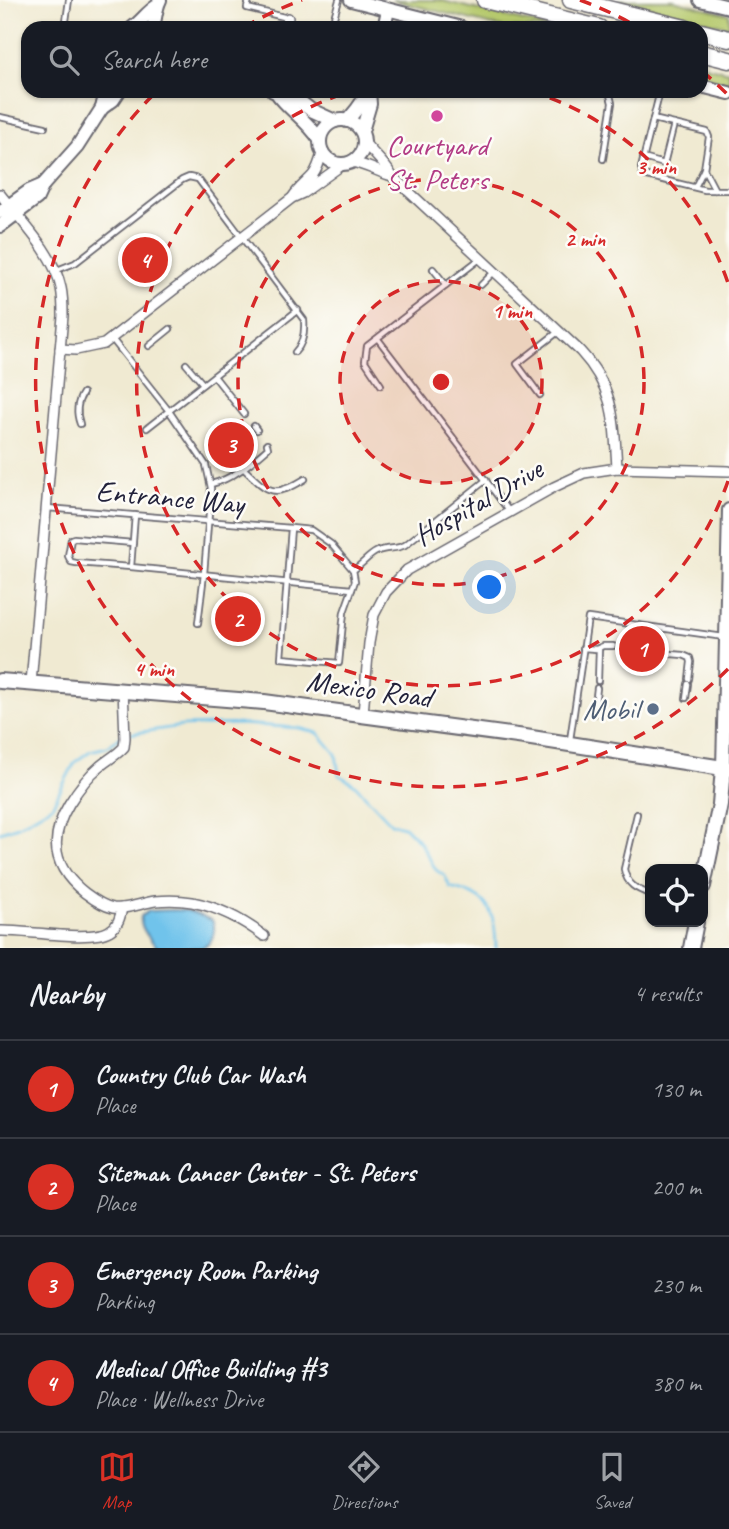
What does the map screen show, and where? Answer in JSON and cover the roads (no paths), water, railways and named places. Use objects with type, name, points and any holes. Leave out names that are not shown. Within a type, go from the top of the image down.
[{"type":"highway","points":[[485,0],[570,21]]},
{"type":"highway","points":[[571,0],[656,21]]},
{"type":"highway","points":[[708,34],[729,39]]},
{"type":"highway","points":[[708,55],[729,60]]},
{"type":"main road","name":"Mexico Road","points":[[0,681],[264,702],[363,714],[726,769]]},
{"type":"main road","points":[[708,864],[726,769]]},
{"type":"main road","points":[[691,948],[695,927]]},
{"type":"street","points":[[351,0],[433,21]]},
{"type":"street","points":[[700,0],[729,7]]},
{"type":"street","points":[[141,21],[158,3]]},
{"type":"street","points":[[156,21],[158,3]]},
{"type":"street","points":[[386,21],[388,10]]},
{"type":"street","points":[[708,88],[729,93]]},
{"type":"street","points":[[0,226],[9,211],[29,191],[43,185],[77,147],[102,108],[104,98]]},
{"type":"street","points":[[102,108],[114,98]]},
{"type":"street","points":[[280,98],[309,124],[320,140],[323,153],[331,162],[366,165],[392,176]]},
{"type":"street","points":[[295,98],[311,110],[355,124],[373,155],[392,176],[588,360],[607,390],[612,411],[617,468]]},
{"type":"street","points":[[320,140],[324,128],[341,121],[357,109],[364,98]]},
{"type":"street","points":[[60,349],[92,348],[112,339],[292,198],[360,155],[370,98]]},
{"type":"street","points":[[292,198],[298,188],[314,174],[323,153]]},
{"type":"street","points":[[0,194],[9,211],[47,255],[56,270],[62,289],[64,316],[31,683]]},
{"type":"street","name":"Hospital Drive","points":[[363,714],[371,627],[386,592],[407,570],[572,478],[617,468],[729,471]]},
{"type":"street","points":[[726,769],[729,510]]},
{"type":"street","points":[[123,689],[124,747],[91,775],[62,816],[56,846],[59,863],[71,880],[94,899],[108,906],[122,908],[164,900],[205,905],[250,925],[264,936]]},
{"type":"street","points":[[0,931],[79,935],[105,933],[116,926],[122,908]]},
{"type":"lane","points":[[66,21],[69,0]]},
{"type":"lane","points":[[249,0],[247,8],[282,21]]},
{"type":"lane","points":[[333,21],[340,0]]},
{"type":"lane","points":[[603,159],[611,98]]},
{"type":"lane","points":[[658,98],[641,168],[643,175],[695,187],[729,190]]},
{"type":"lane","points":[[0,117],[45,127]]},
{"type":"lane","points":[[653,119],[707,132],[709,137],[704,169],[695,187]]},
{"type":"lane","points":[[643,158],[664,164],[674,124]]},
{"type":"lane","points":[[704,169],[715,190]]},
{"type":"lane","points":[[56,270],[75,262],[182,180],[189,177],[198,179],[304,320],[304,338],[295,352]]},
{"type":"lane","points":[[381,385],[368,367],[365,358],[367,346],[481,258]]},
{"type":"lane","points":[[433,269],[446,285]]},
{"type":"lane","points":[[481,285],[495,271]]},
{"type":"lane","points":[[147,428],[298,310]]},
{"type":"lane","points":[[149,346],[170,329]]},
{"type":"lane","points":[[540,395],[517,363],[558,331]]},
{"type":"lane","points":[[112,339],[169,411],[206,465],[211,484],[198,622]]},
{"type":"lane","points":[[378,339],[510,511]]},
{"type":"lane","points":[[186,364],[203,384]]},
{"type":"lane","points":[[214,376],[244,414]]},
{"type":"lane","points":[[80,424],[78,404],[83,393]]},
{"type":"lane","points":[[211,484],[222,481],[243,468],[268,448],[267,444]]},
{"type":"lane","points":[[243,468],[262,487],[274,491],[288,490],[305,479]]},
{"type":"lane","points":[[291,528],[281,658],[339,663],[344,612],[355,581],[353,570],[377,551],[405,545],[486,480]]},
{"type":"lane","name":"Entrance Way","points":[[46,508],[311,530],[331,544],[353,570]]},
{"type":"lane","points":[[131,567],[135,515]]},
{"type":"lane","points":[[133,543],[74,538],[71,539],[68,556],[71,562],[76,563],[352,589]]},
{"type":"lane","points":[[569,744],[588,618],[726,637]]},
{"type":"lane","points":[[583,648],[613,646]]},
{"type":"lane","points":[[598,681],[599,648]]},
{"type":"lane","points":[[671,654],[690,658],[686,698]]},
{"type":"lane","points":[[594,715],[597,688]]},
{"type":"lane","points":[[637,814],[624,869],[632,887],[645,892]]},
{"type":"water","points":[[149,911],[188,911],[212,920],[214,932],[208,944],[200,948],[158,948],[143,929],[141,916]]},
{"type":"waterway","points":[[129,734],[182,726],[240,724],[299,728],[318,733],[336,754],[339,775],[354,784],[391,823],[406,828],[420,842],[436,870],[445,876],[450,887],[474,895],[487,907],[494,924],[496,948]]},
{"type":"waterway","points":[[0,832],[18,826],[52,806],[75,762],[90,751],[107,747],[122,736]]},
{"type":"place","name":"Courtyard St. Peters","points":[[437,116]]},
{"type":"place","name":"Medical Office Building #3","points":[[145,260]]},
{"type":"place","name":"Emergency Room Parking","points":[[231,445]]},
{"type":"place","name":"Siteman Cancer Center - St. Peters","points":[[238,619]]},
{"type":"place","name":"Country Club Car Wash","points":[[642,649]]},
{"type":"place","name":"Mobil","points":[[653,709]]}]
